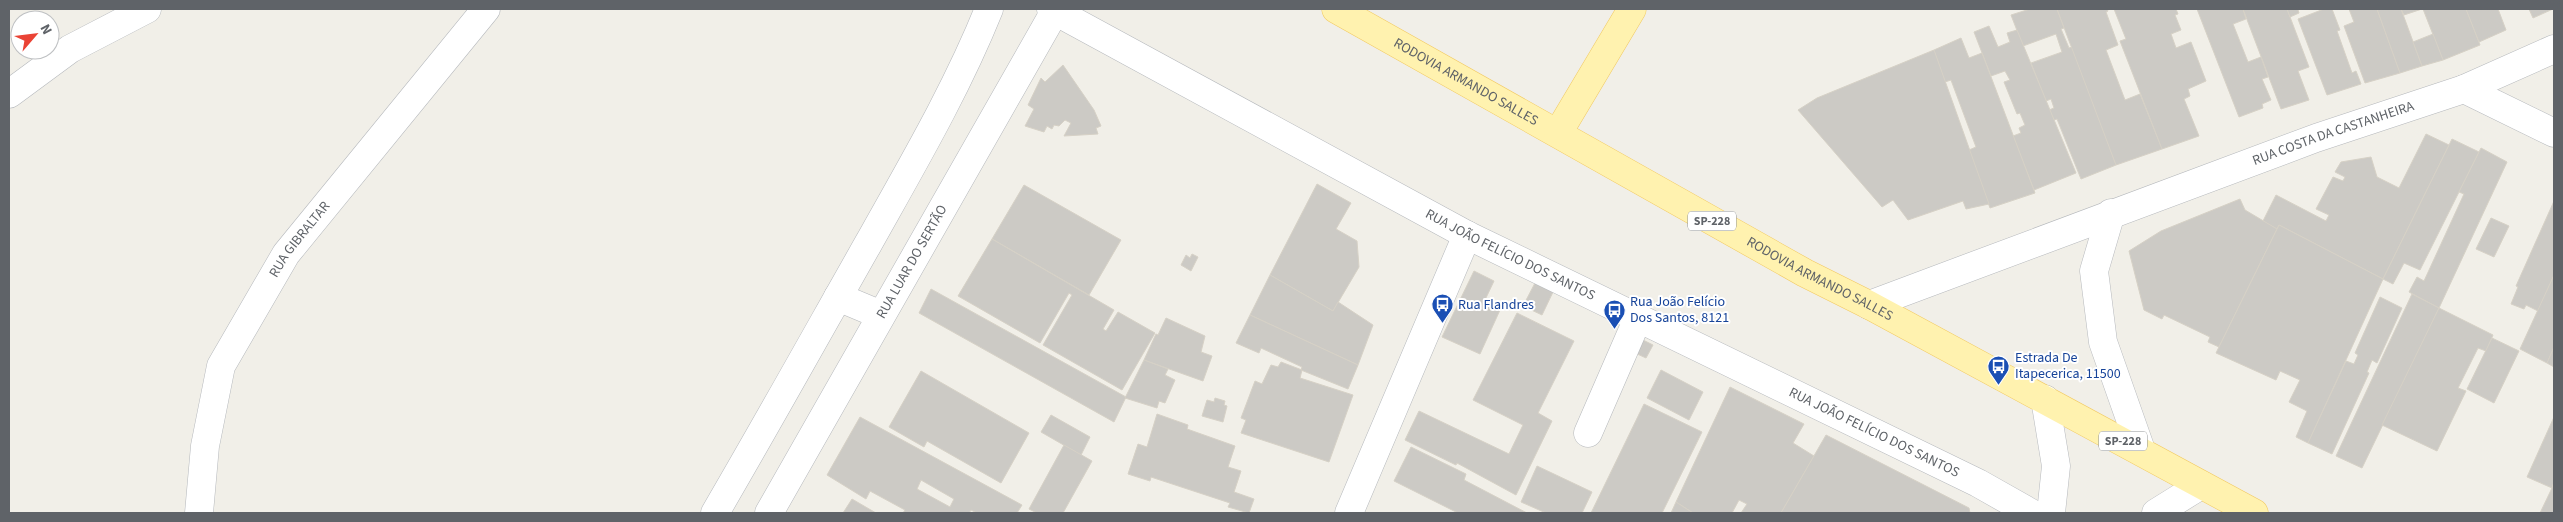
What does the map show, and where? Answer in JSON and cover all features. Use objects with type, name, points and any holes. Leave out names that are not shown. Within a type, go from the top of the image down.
[{"type":"main road","name":"RODOVIA ARMANDO SALLES","points":[[1336,9],[1805,274],[1869,304],[2254,513]]},
{"type":"main road","points":[[1558,133],[1632,9]]},
{"type":"street","points":[[9,94],[70,49],[147,9]]},
{"type":"street","name":"RUA GIBRALTAR","points":[[199,513],[205,446],[221,366],[286,254],[486,9]]},
{"type":"street","points":[[715,513],[944,106],[976,42],[989,9]]},
{"type":"street","name":"RUA JOÃO FELÍCIO DOS SANTOS","points":[[1053,10],[1467,235],[1978,483],[2031,513]]},
{"type":"street","name":"RUA LUAR DO SERTÃO","points":[[769,513],[1053,10]]},
{"type":"street","name":"RUA COSTA DA CASTANHEIRA","points":[[1869,304],[2316,138],[2464,89],[2554,49]]},
{"type":"street","points":[[2464,89],[2554,133]]},
{"type":"street","points":[[2111,213],[2094,270],[2103,342],[2140,450]]},
{"type":"street","points":[[1349,513],[1467,235]]},
{"type":"street","points":[[838,297],[881,315]]},
{"type":"street","points":[[1588,433],[1638,318]]},
{"type":"street","points":[[2045,399],[2056,466],[2051,513]]},
{"type":"street","points":[[2156,513],[2201,485]]},
{"type":"building","points":[[2030,9],[2057,9],[2064,28],[2061,29],[2069,48],[2072,47],[2116,165],[2081,179],[2057,119],[2054,120],[2049,110],[2054,108],[2051,99],[2046,101],[2031,63],[2062,52],[2056,34],[2023,46],[2011,15]]},
{"type":"building","points":[[2057,9],[2107,9],[2108,11],[2106,12],[2118,45],[2106,50],[2125,100],[2140,94],[2162,149],[2116,165]]},
{"type":"building","points":[[2114,9],[2176,9],[2178,14],[2175,15],[2181,30],[2171,34],[2176,48],[2191,42],[2206,81],[2188,89],[2190,96],[2184,99],[2199,136],[2162,149],[2120,41],[2126,39]]},
{"type":"building","points":[[2197,9],[2243,9],[2246,19],[2233,24],[2248,62],[2261,57],[2268,77],[2262,79],[2271,100],[2262,104],[2263,108],[2239,117]]},
{"type":"building","points":[[2243,9],[2287,9],[2309,67],[2298,71],[2309,100],[2281,109]]},
{"type":"building","points":[[2287,9],[2301,9],[2298,10],[2299,13],[2290,17]]},
{"type":"building","points":[[2324,9],[2332,9],[2340,30],[2337,31],[2352,73],[2356,71],[2361,84],[2327,95],[2298,19]]},
{"type":"building","points":[[2349,9],[2377,9],[2400,73],[2365,83],[2344,26],[2354,22]]},
{"type":"building","points":[[2377,9],[2401,9],[2422,66],[2400,73]]},
{"type":"building","points":[[2401,9],[2422,9],[2404,15]]},
{"type":"building","points":[[2423,9],[2466,9],[2480,45],[2443,60]]},
{"type":"building","points":[[2466,9],[2498,9],[2506,30],[2479,42]]},
{"type":"building","points":[[2529,9],[2553,9],[2533,18]]},
{"type":"building","points":[[1989,26],[1998,47],[2010,42],[2007,33],[2017,30],[2076,173],[2034,190],[2013,136],[2021,133],[2019,128],[2025,125],[2020,113],[2017,114],[2004,82],[2010,80],[2005,71],[1991,76],[1974,32]]},
{"type":"building","points":[[2433,34],[2443,60],[2422,66],[2413,42]]},
{"type":"building","points":[[1961,38],[1969,58],[1982,53],[2035,193],[1990,208],[1969,150],[1976,147],[1951,80],[1945,82],[1934,50]]},
{"type":"building","points":[[1934,50],[1989,204],[1966,209],[1963,201],[1908,220],[1893,200],[1882,207],[1798,110],[1817,98]]},
{"type":"building","points":[[1063,65],[1094,110],[1101,126],[1096,128],[1098,134],[1064,136],[1071,123],[1065,120],[1059,126],[1054,125],[1052,129],[1047,126],[1044,132],[1025,126],[1034,109],[1028,105],[1041,78],[1045,82]]},
{"type":"building","points":[[2426,134],[2449,145],[2383,279],[2279,225],[2277,229],[2263,221],[2276,195],[2326,221],[2329,215],[2316,209],[2333,177],[2343,181],[2345,177],[2335,172],[2341,162],[2371,157],[2377,177],[2399,188]]},
{"type":"building","points":[[2452,139],[2479,152],[2420,270],[2404,263],[2393,284],[2383,279]]},
{"type":"building","points":[[2481,148],[2507,162],[2439,308],[2409,292],[2417,277],[2424,281],[2464,194],[2459,192]]},
{"type":"building","points":[[1317,184],[1351,203],[1336,229],[1357,241],[1359,267],[1333,311],[1270,275]]},
{"type":"building","points":[[1024,185],[1121,240],[1089,295],[992,239]]},
{"type":"building","points":[[2240,199],[2245,210],[2277,229],[2219,347],[2208,342],[2210,337],[2164,315],[2162,319],[2144,310],[2129,251],[2161,231]]},
{"type":"building","points":[[2554,201],[2554,275],[2538,311],[2526,305],[2524,309],[2511,304],[2518,287],[2516,286]]},
{"type":"building","points":[[2491,218],[2509,226],[2494,257],[2476,249]]},
{"type":"building","points":[[2279,225],[2383,279],[2308,443],[2296,437],[2307,411],[2289,402],[2300,380],[2280,371],[2276,380],[2216,353]]},
{"type":"building","points":[[992,239],[1114,310],[1103,329],[1106,331],[1118,312],[1155,333],[1122,390],[1043,345],[1072,295],[1069,293],[1040,343],[958,296]]},
{"type":"building","points":[[1192,254],[1198,257],[1191,271],[1181,265],[1186,255],[1190,258]]},
{"type":"building","points":[[1474,271],[1494,281],[1484,302],[1500,310],[1480,354],[1442,337]]},
{"type":"building","points":[[1270,275],[1333,311],[1338,302],[1373,325],[1358,365],[1250,315]]},
{"type":"building","points":[[2554,275],[2554,347],[2547,363],[2520,349]]},
{"type":"building","points":[[1535,283],[1553,292],[1542,315],[1523,306]]},
{"type":"building","points":[[931,289],[1126,397],[1114,422],[919,313]]},
{"type":"building","points":[[2412,294],[2439,308],[2362,468],[2336,456]]},
{"type":"building","points":[[2380,297],[2402,308],[2377,363],[2372,360],[2367,372],[2369,373],[2332,454],[2308,443],[2346,361],[2354,364],[2358,355],[2355,353]]},
{"type":"building","points":[[2439,308],[2493,335],[2486,351],[2478,348],[2458,388],[2466,391],[2437,451],[2382,425]]},
{"type":"building","points":[[1517,313],[1574,341],[1538,413],[1552,421],[1516,495],[1457,463],[1456,465],[1405,440],[1419,411],[1509,454],[1523,425],[1473,400]]},
{"type":"building","points":[[1250,315],[1358,365],[1348,389],[1301,370],[1302,367],[1261,348],[1259,353],[1236,343]]},
{"type":"building","points":[[1166,318],[1205,336],[1201,352],[1212,356],[1203,381],[1144,360]]},
{"type":"building","points":[[2492,338],[2519,351],[2494,403],[2467,389]]},
{"type":"building","points":[[1641,339],[1653,345],[1646,358],[1633,352]]},
{"type":"building","points":[[2554,347],[2554,367],[2547,363]]},
{"type":"building","points":[[1144,360],[1168,369],[1165,375],[1175,380],[1165,403],[1159,401],[1157,408],[1125,398]]},
{"type":"building","points":[[1281,362],[1302,370],[1300,378],[1353,395],[1329,462],[1241,433],[1246,420],[1241,418],[1255,381],[1262,384],[1271,365],[1278,367]]},
{"type":"building","points":[[1661,370],[1703,392],[1689,420],[1647,398]]},
{"type":"building","points":[[921,371],[1029,433],[1001,483],[927,441],[924,447],[889,427]]},
{"type":"building","points":[[1730,387],[1804,424],[1793,443],[1814,456],[1781,513],[1741,513],[1747,504],[1739,500],[1732,513],[1693,513],[1676,502]]},
{"type":"building","points":[[1215,398],[1225,401],[1224,405],[1227,406],[1223,422],[1202,416],[1207,400],[1214,402]]},
{"type":"building","points":[[1644,404],[1702,432],[1662,513],[1591,513]]},
{"type":"building","points":[[1157,414],[1188,425],[1187,429],[1235,446],[1228,467],[1241,471],[1234,492],[1254,499],[1249,513],[1228,507],[1230,503],[1151,477],[1150,481],[1128,474],[1138,444],[1147,447]]},
{"type":"building","points":[[1051,415],[1090,437],[1081,455],[1041,432]]},
{"type":"building","points":[[860,417],[1022,505],[1017,513],[977,513],[971,510],[969,513],[903,513],[905,510],[870,491],[866,499],[827,475]],"holes":[[[921,480],[954,499],[950,507],[917,489]]]},
{"type":"building","points":[[2554,417],[2554,482],[2552,488],[2527,477]]},
{"type":"building","points":[[1826,435],[1969,508],[1970,513],[1781,513]]},
{"type":"building","points":[[1064,445],[1092,461],[1063,513],[1037,513],[1029,509]]},
{"type":"building","points":[[1411,447],[1466,474],[1464,480],[1527,513],[1458,513],[1394,481]]},
{"type":"building","points":[[1537,466],[1592,492],[1582,513],[1546,513],[1521,502]]},
{"type":"building","points":[[2554,482],[2554,513],[2540,513],[2552,488]]},
{"type":"building","points":[[852,499],[876,513],[843,513]]},
{"type":"building","points":[[1676,502],[1693,513],[1671,513]]},
{"type":"place","name":"Rua Flandres","points":[[1442,324]]},
{"type":"place","name":"Rua João Felício Dos Santos, 8121","points":[[1614,329]]},
{"type":"place","name":"Estrada De Itapecerica, 11500","points":[[1999,385]]}]
